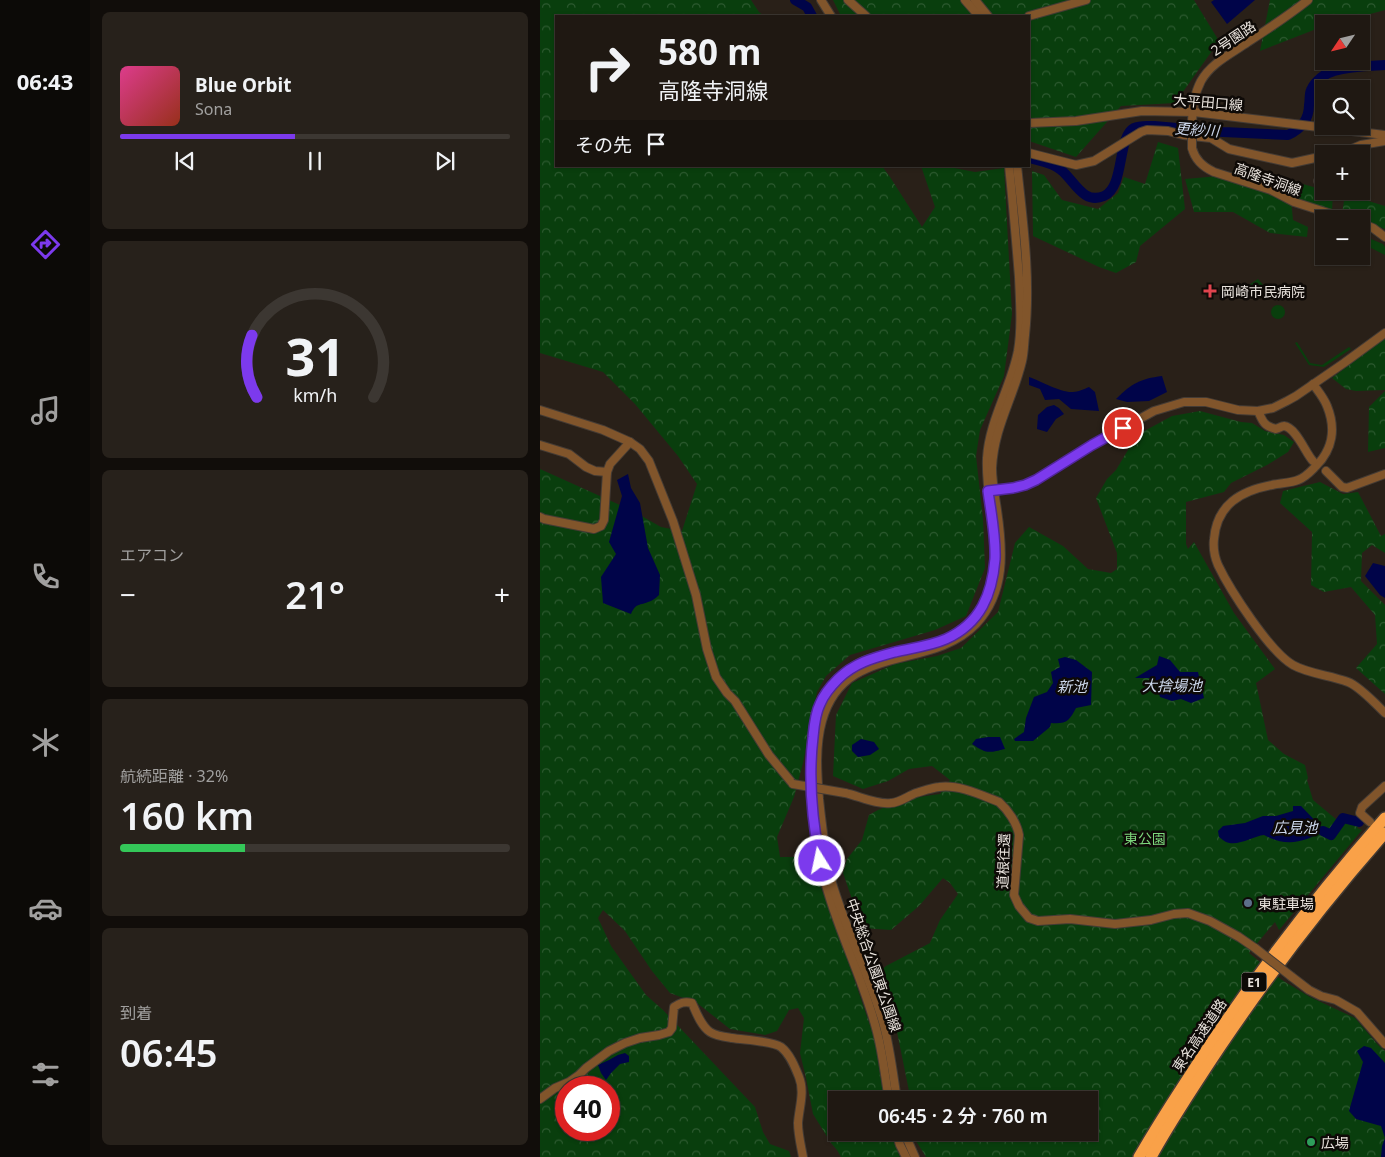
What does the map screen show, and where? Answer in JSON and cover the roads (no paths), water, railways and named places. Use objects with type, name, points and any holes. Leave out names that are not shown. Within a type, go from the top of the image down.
[{"type":"highway","name":"東名高速道路","points":[[1139,1157],[1235,1007],[1291,932],[1341,869],[1385,818]]},
{"type":"highway","name":"東名高速道路","points":[[1151,1157],[1188,1094],[1251,1001],[1349,875],[1385,833]]},
{"type":"street","points":[[821,0],[829,15]]},
{"type":"street","points":[[848,0],[865,15]]},
{"type":"street","points":[[965,0],[977,15]]},
{"type":"street","points":[[975,0],[988,15]]},
{"type":"street","points":[[1030,16],[1086,0]]},
{"type":"street","name":"2号園路","points":[[1192,148],[1192,126],[1198,90],[1201,81],[1210,69],[1218,61],[1308,0]]},
{"type":"street","name":"大平田口線","points":[[1030,123],[1076,121],[1142,111],[1194,112],[1385,135]]},
{"type":"street","points":[[1030,153],[1076,165],[1094,161],[1141,132],[1161,130],[1211,138],[1229,149],[1292,163],[1315,158]]},
{"type":"street","points":[[1361,145],[1385,141]]},
{"type":"street","name":"高隆寺洞線","points":[[1192,148],[1194,156],[1205,168],[1271,190],[1294,202],[1319,210]]},
{"type":"street","points":[[1010,167],[1019,220]]},
{"type":"street","points":[[888,1091],[877,1032],[828,894],[820,861],[814,828],[810,770],[815,720],[825,694],[845,672],[859,663],[931,644],[962,630],[983,608],[989,594],[995,558],[991,491],[992,468],[997,434],[1016,383],[1023,352],[1027,314],[1019,220],[1017,167]]},
{"type":"street","points":[[1370,226],[1385,237]]},
{"type":"street","points":[[991,491],[1013,488],[1036,480],[1092,445],[1154,411],[1184,402],[1206,402],[1238,410],[1258,411],[1273,408],[1296,396],[1385,333]]},
{"type":"street","points":[[1313,384],[1326,405],[1333,429],[1328,450],[1320,462],[1306,476],[1297,481],[1252,490],[1237,497],[1225,507],[1216,529],[1214,553],[1232,591],[1266,639],[1280,655],[1294,665],[1350,682],[1385,713]]},
{"type":"street","points":[[540,410],[603,430],[630,442],[610,464],[606,472],[604,520],[601,526],[594,529],[540,517]]},
{"type":"street","points":[[1258,411],[1263,422],[1268,427],[1276,429],[1283,426],[1299,437],[1313,462]]},
{"type":"street","name":"道根往還","points":[[630,442],[640,449],[649,461],[673,520],[696,595],[707,649],[716,677],[735,701],[769,755],[793,784],[858,795],[879,803],[892,804],[914,794],[947,786],[960,788],[998,802],[1003,806],[1018,829],[1014,895],[1019,906],[1029,918],[1038,921],[1070,919],[1115,924],[1188,913],[1210,920],[1255,948],[1309,990],[1336,1000],[1357,1012],[1385,1044]]},
{"type":"street","points":[[540,445],[569,454],[594,471],[606,472]]},
{"type":"street","points":[[1326,471],[1342,487],[1347,488],[1385,474]]},
{"type":"street","name":"中央総合公園東公園線","points":[[895,1091],[884,1024],[832,882],[823,834],[817,779],[818,739],[830,701],[841,686],[856,674],[883,661],[945,646],[974,626],[986,611],[996,590],[1002,556],[1000,531],[991,491]]},
{"type":"street","points":[[1370,822],[1360,813],[1362,807],[1385,786]]},
{"type":"street","points":[[540,1099],[555,1088],[574,1079],[609,1051],[640,1038],[669,1032],[672,1028],[674,1007],[681,1002],[692,1002],[701,1022],[712,1033],[727,1038],[778,1045],[783,1048],[792,1060],[800,1079],[802,1090],[798,1124],[803,1157]]},
{"type":"street","points":[[900,1141],[906,1157]]},
{"type":"street","points":[[908,1141],[915,1157]]},
{"type":"water","points":[[1214,0],[1255,0],[1227,24],[1211,2]]},
{"type":"water","points":[[1162,376],[1167,392],[1149,401],[1127,402],[1116,399],[1137,383]]},
{"type":"water","points":[[1029,377],[1068,392],[1077,392],[1089,387],[1095,392],[1099,411],[1071,409],[1059,399],[1045,400],[1040,389],[1029,385]]},
{"type":"water","points":[[1054,405],[1064,414],[1056,419],[1047,432],[1037,429],[1038,415],[1047,407]]},
{"type":"water","points":[[628,474],[631,488],[640,503],[648,548],[660,575],[659,595],[651,601],[636,606],[631,614],[603,603],[601,577],[616,554],[609,542],[622,496],[617,480]]},
{"type":"water","points":[[1373,563],[1385,566],[1385,598],[1380,595],[1365,576]]},
{"type":"water","name":"大捨場池","points":[[1159,656],[1170,660],[1180,672],[1198,672],[1204,698],[1191,703],[1181,699],[1172,701],[1160,697],[1156,684],[1150,678],[1135,678],[1157,665]]},
{"type":"water","name":"新池","points":[[1065,657],[1076,660],[1092,672],[1091,705],[1076,708],[1067,721],[1051,723],[1050,727],[1033,741],[1015,741],[1014,739],[1024,732],[1026,718],[1034,697],[1047,692],[1053,683],[1051,672],[1060,667],[1058,659]]},
{"type":"water","points":[[1000,737],[1005,749],[988,752],[972,744],[976,739]]},
{"type":"water","points":[[861,739],[874,742],[879,749],[870,755],[858,757],[852,751],[852,745]]},
{"type":"water","name":"広見池","points":[[1293,806],[1301,806],[1324,830],[1310,838],[1295,842],[1280,841],[1264,835],[1231,843],[1219,837],[1218,831],[1223,826],[1245,823],[1263,816],[1276,816],[1293,811]]},
{"type":"water","points":[[1364,1046],[1371,1048],[1385,1063],[1385,1138],[1381,1126],[1356,1119],[1349,1111],[1363,1062],[1357,1051]]},
{"type":"water","points":[[625,1053],[629,1056],[629,1062],[620,1064],[609,1076],[603,1076],[598,1065]]},
{"type":"water","points":[[1385,1138],[1385,1157],[1381,1157],[1382,1146]]},
{"type":"waterway","name":"更紗川","points":[[795,0],[807,7],[811,15]]},
{"type":"waterway","name":"更紗川","points":[[1030,158],[1054,165],[1066,174],[1079,190],[1090,197],[1097,198],[1111,191],[1118,173],[1125,141],[1134,128],[1154,126],[1288,135],[1297,130],[1306,120],[1311,90],[1324,76],[1347,68],[1385,65]]},
{"type":"waterway","points":[[1323,831],[1331,835],[1343,818],[1359,822]]},
{"type":"place","name":"岡崎市民病院","points":[[1210,291]]},
{"type":"place","name":"東駐車場","points":[[1248,903]]},
{"type":"place","name":"広場","points":[[1311,1142]]},
{"type":"park label","name":"東公園","points":[[1145,838]]}]
